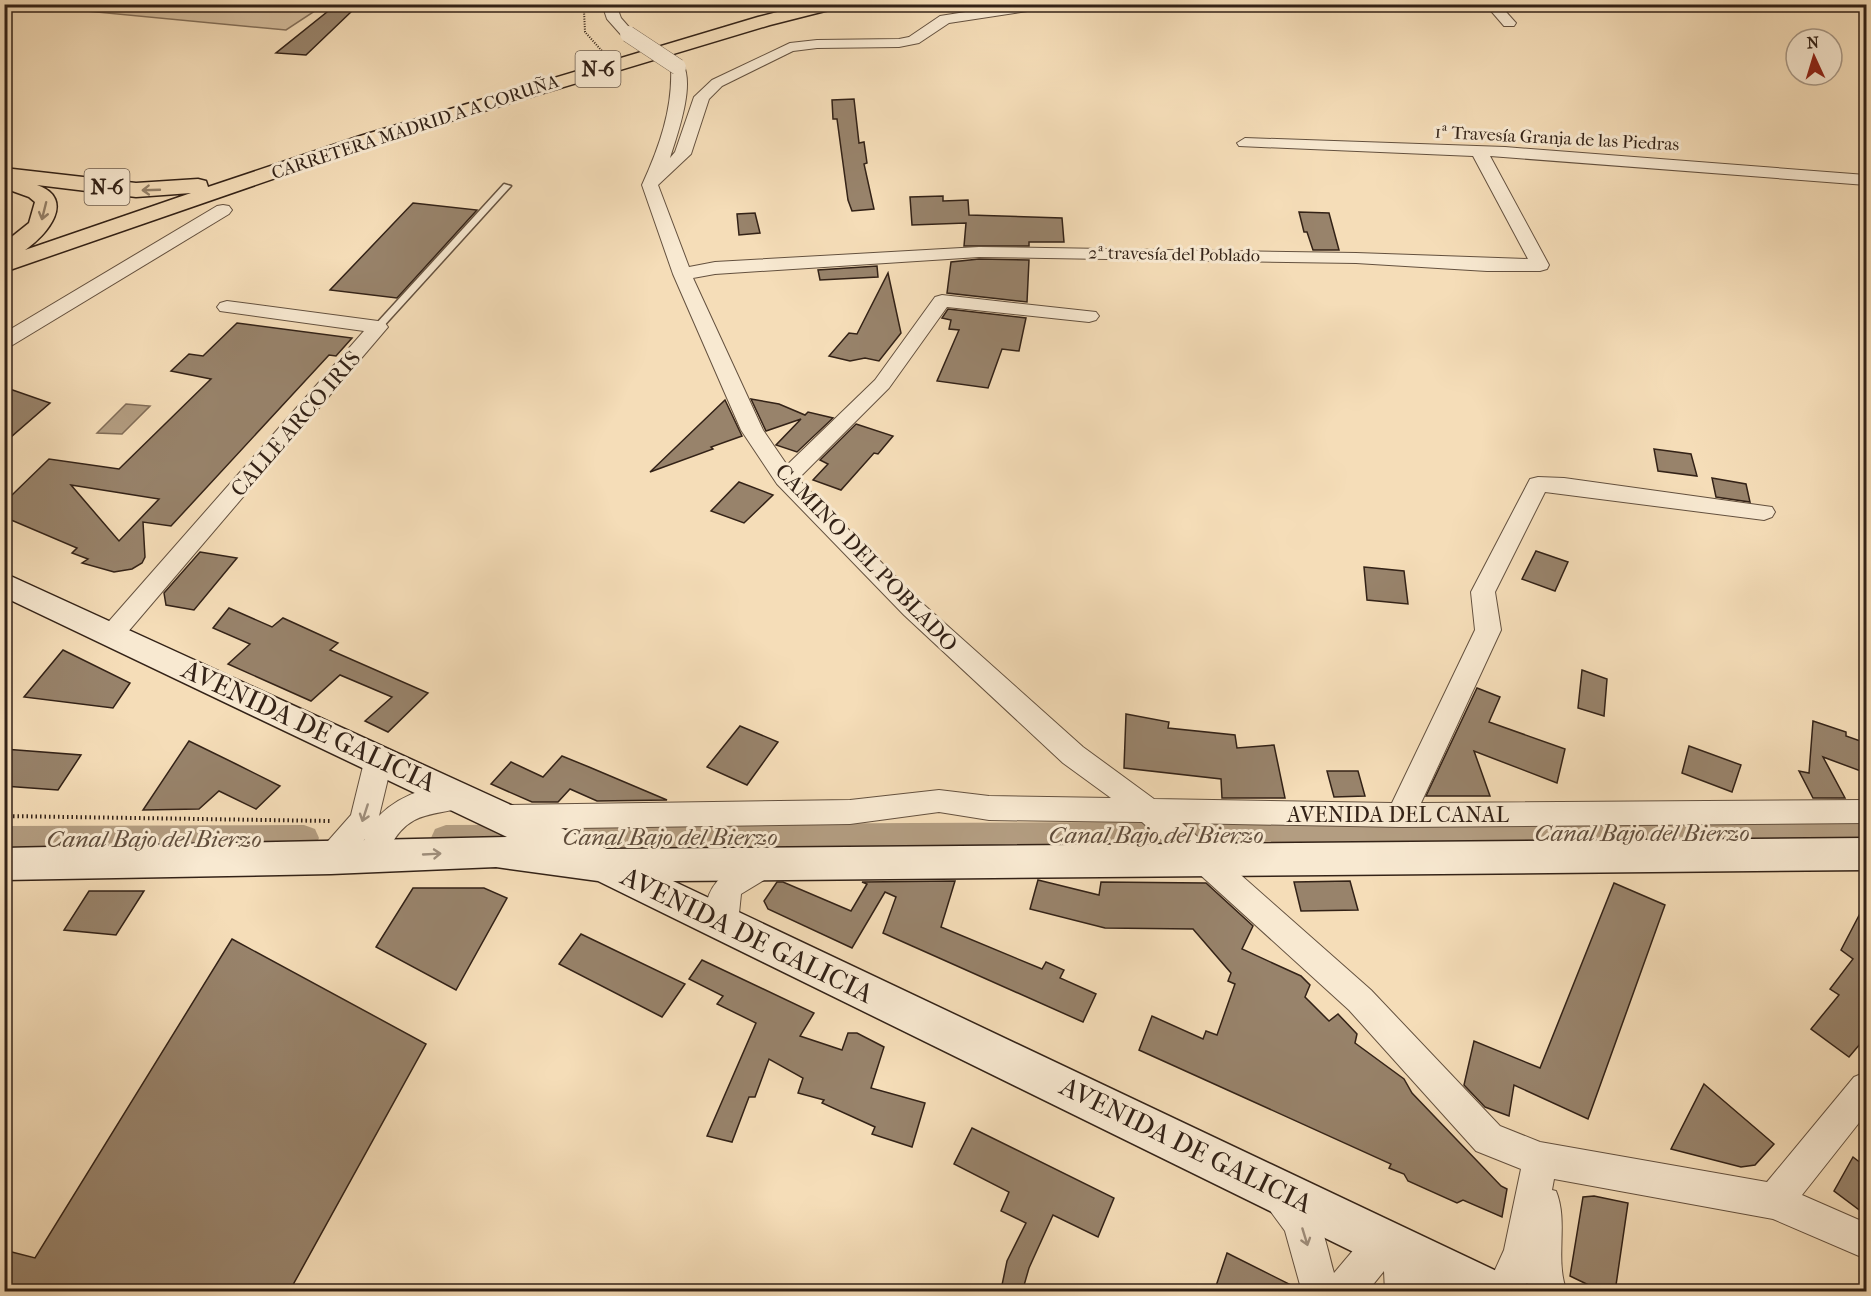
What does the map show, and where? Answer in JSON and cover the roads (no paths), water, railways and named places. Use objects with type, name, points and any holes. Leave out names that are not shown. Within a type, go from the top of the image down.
[{"type":"highway","name":"CARRETERA MADRID A A CORUÑA","points":[[4,265],[367,140],[707,37],[831,4]]},
{"type":"highway","name":"N-6","points":[[4,174],[136,190],[178,189],[209,184],[367,140]]},
{"type":"highway","points":[[4,181],[18,183],[38,192],[46,201],[46,212],[39,226],[28,238],[4,253]]},
{"type":"street","points":[[609,4],[614,19],[628,34],[678,67],[680,82],[664,157],[650,185]]},
{"type":"street","points":[[650,185],[683,154],[702,97],[717,83],[790,47],[817,44],[899,43],[914,40],[945,19],[1047,4]]},
{"type":"street","points":[[1491,4],[1509,24]]},
{"type":"street","name":"1ª Travesía Granja de las Piedras","points":[[1245,143],[1479,152],[1660,163],[1866,180]]},
{"type":"street","name":"2ª travesía del Poblado","points":[[682,274],[714,268],[979,252],[1344,258],[1487,265],[1540,265],[1479,152]]},
{"type":"street","name":"CAMINO DEL POBLADO","points":[[650,185],[682,274],[752,430],[785,479],[913,609],[1073,755],[1149,811],[1360,1000],[1488,1139],[1540,1159],[1774,1201],[1866,1241]]},
{"type":"street","points":[[4,342],[223,210]]},
{"type":"street","points":[[785,479],[882,384],[942,301],[1089,316]]},
{"type":"street","name":"CALLE ARCO IRIS","points":[[227,307],[378,327]]},
{"type":"street","name":"CALLE ARCO IRIS","points":[[112,634],[378,327]]},
{"type":"street","points":[[1401,815],[1488,630],[1483,592],[1539,484],[1564,485],[1764,512]]},
{"type":"street","name":"AVENIDA DE GALICIA","points":[[4,584],[461,797],[1393,1244],[1479,1289]]},
{"type":"street","points":[[331,858],[364,820],[379,758]]},
{"type":"street","points":[[380,856],[375,848],[381,834],[394,817],[408,807],[424,801],[461,797]]},
{"type":"street","name":"AVENIDA DEL CANAL","points":[[509,821],[850,812],[939,801],[989,808],[1401,815],[1866,812]]},
{"type":"street","points":[[4,864],[331,858],[496,851],[586,857]]},
{"type":"street","name":"AVENIDA DEL CANAL","points":[[586,857],[767,864],[1866,854]]},
{"type":"street","points":[[723,923],[721,901],[731,882],[767,864]]},
{"type":"street","points":[[1774,1201],[1866,1088]]},
{"type":"street","points":[[1479,1289],[1522,1254],[1540,1159]]},
{"type":"street","points":[[1540,1159],[1545,1284],[1549,1292]]},
{"type":"street","points":[[1277,1190],[1301,1222],[1321,1292]]},
{"type":"street","points":[[1343,1292],[1393,1244]]},
{"type":"street","points":[[1393,1244],[1404,1292]]},
{"type":"lane","points":[[378,327],[507,186]]},
{"type":"waterway","name":"Canal Bajo del Bierzo","points":[[446,838],[1866,832]]},
{"type":"waterway","name":"Canal Bajo del Bierzo","points":[[4,839],[304,838]]}]
